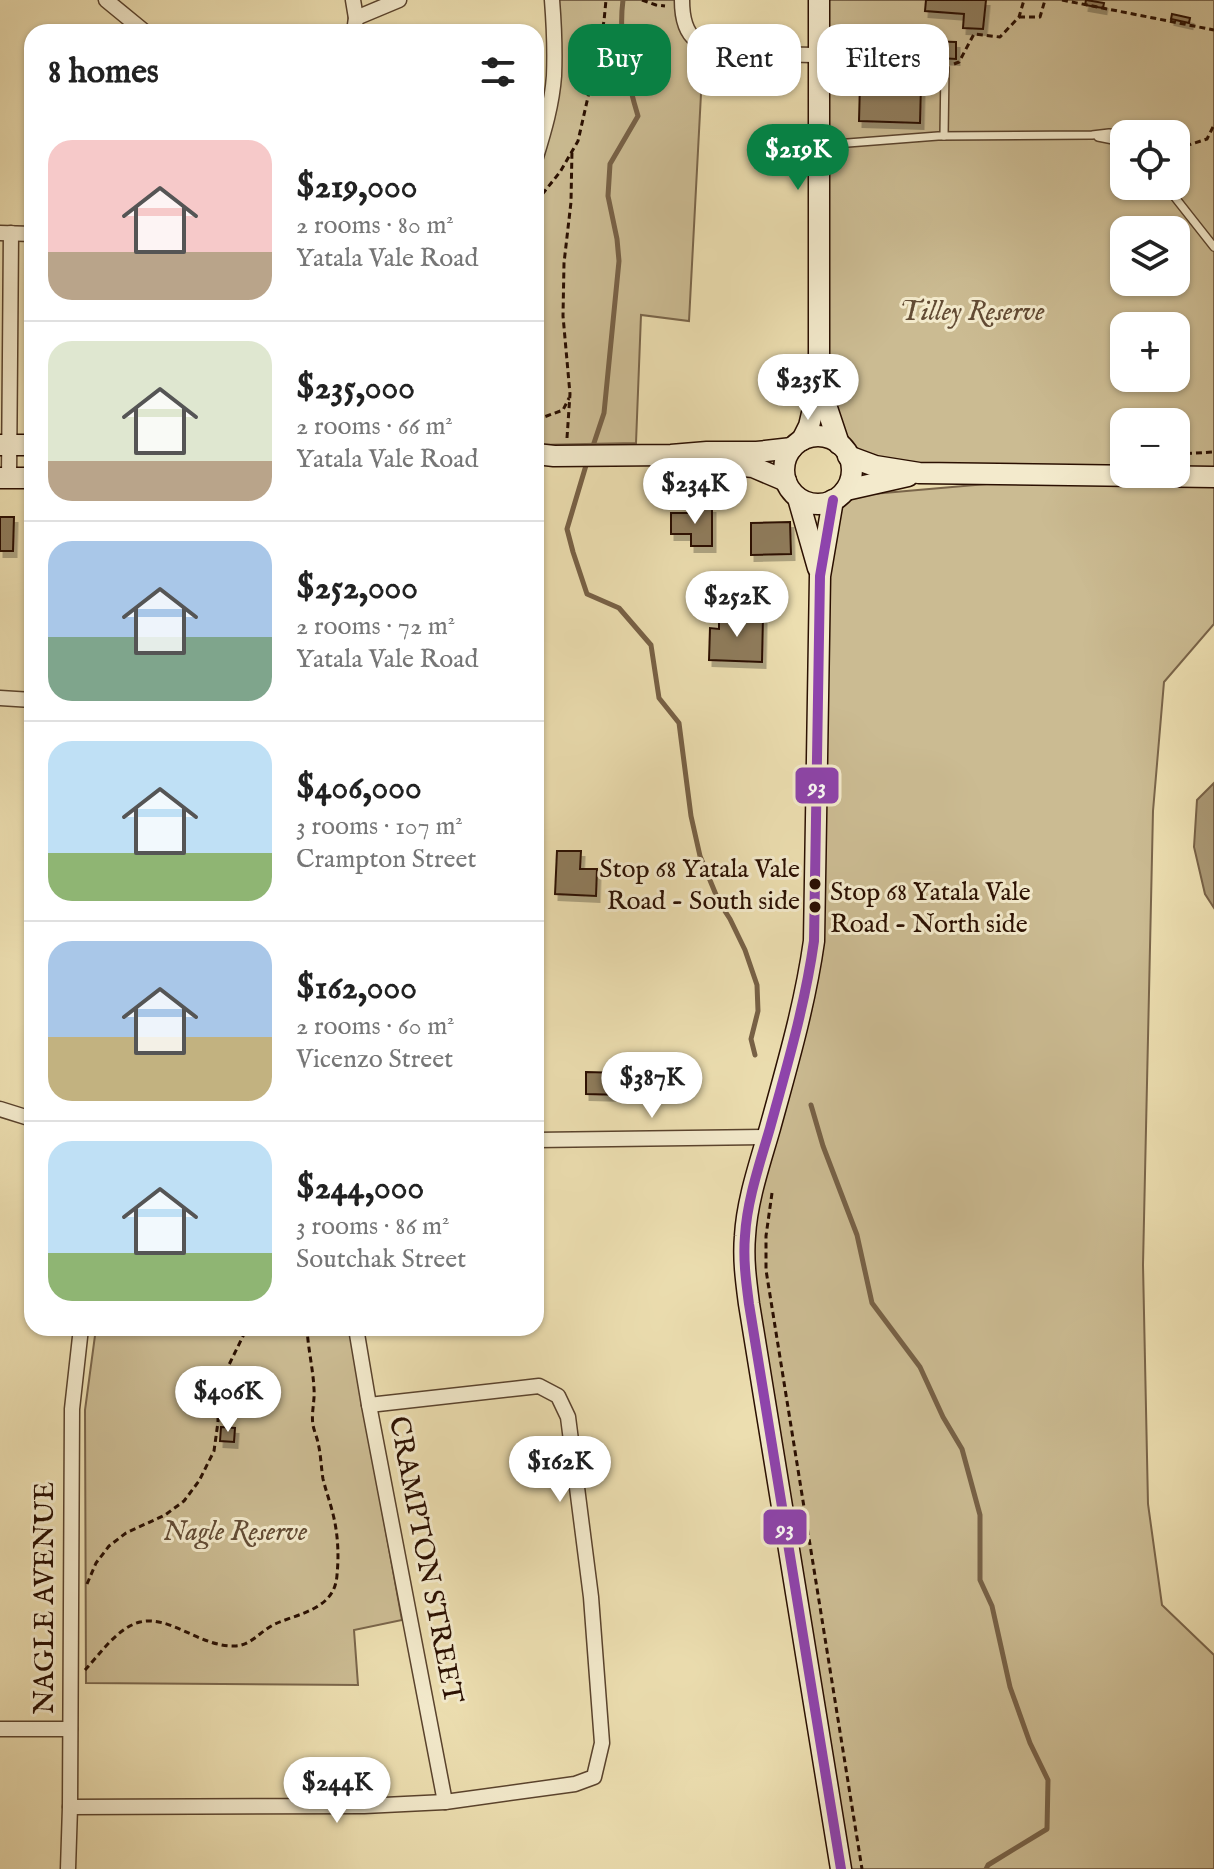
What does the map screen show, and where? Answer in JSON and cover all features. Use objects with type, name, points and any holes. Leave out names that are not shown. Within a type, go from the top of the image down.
[{"type":"main road","points":[[819,0],[819,24]]},
{"type":"main road","points":[[820,96],[819,384],[809,426],[785,464],[820,576]]},
{"type":"main road","points":[[819,384],[851,465],[851,475],[829,518],[820,576],[814,941],[807,988],[750,1201],[744,1263],[841,1869]]},
{"type":"main road","points":[[554,456],[757,452],[797,444],[812,437],[824,437],[875,466],[919,473],[1214,477]]},
{"type":"main road","points":[[671,455],[692,462],[753,467],[792,489],[808,503],[818,504],[919,473]]},
{"type":"street","points":[[106,0],[135,24]]},
{"type":"street","points":[[353,0],[355,24]]},
{"type":"street","points":[[357,24],[399,0]]},
{"type":"street","points":[[544,127],[554,77],[552,0]]},
{"type":"street","points":[[682,4],[688,32],[695,40],[708,46],[725,51],[817,55]]},
{"type":"street","points":[[5,233],[5,478]]},
{"type":"street","points":[[0,698],[24,700]]},
{"type":"street","points":[[0,1109],[24,1116]]},
{"type":"street","points":[[544,1140],[768,1137]]},
{"type":"street","name":"NAGLE AVENUE","points":[[68,1869],[72,1409],[80,1336]]},
{"type":"street","name":"CRAMPTON STREET","points":[[357,1336],[445,1802]]},
{"type":"street","points":[[70,1807],[364,1806],[445,1802],[575,1784],[594,1777],[602,1743],[591,1597],[568,1417],[558,1396],[539,1386],[369,1405]]},
{"type":"street","points":[[0,1729],[70,1729]]},
{"type":"lane","points":[[944,136],[945,96]]},
{"type":"lane","points":[[820,145],[944,136],[1110,133]]},
{"type":"lane","points":[[1092,135],[1110,139]]},
{"type":"lane","points":[[1177,200],[1214,247]]},
{"type":"path","points":[[544,192],[578,141],[606,0]]},
{"type":"path","points":[[642,0],[682,4]]},
{"type":"path","points":[[949,66],[959,62],[974,34],[1000,37],[1019,17],[1024,0]]},
{"type":"path","points":[[1019,17],[1040,17],[1045,0]]},
{"type":"path","points":[[1062,0],[1214,30]]},
{"type":"path","points":[[1190,144],[1207,139],[1214,125]]},
{"type":"path","points":[[554,456],[570,394],[563,316],[572,150]]},
{"type":"path","points":[[544,417],[563,410],[570,394]]},
{"type":"path","points":[[1190,453],[1214,452]]},
{"type":"path","points":[[773,1189],[766,1236],[766,1270],[862,1869]]},
{"type":"path","points":[[71,1597],[79,1597],[96,1563],[109,1546],[126,1533],[165,1515],[184,1501],[199,1481],[214,1451],[222,1379],[243,1336]]},
{"type":"path","points":[[70,1687],[114,1639],[140,1622],[168,1623],[194,1637],[236,1647],[246,1644],[274,1625],[317,1607],[332,1594],[337,1579],[338,1548],[334,1516],[323,1480],[313,1425],[315,1391],[308,1336]]},
{"type":"green space","points":[[549,0],[682,0],[689,24],[687,96],[701,96],[689,321],[641,315],[636,443],[544,445],[544,125],[550,104]]},
{"type":"green space","name":"Tilley Reserve","points":[[819,0],[1214,0],[1214,624],[1164,682],[1153,811],[1143,1265],[1148,1504],[1162,1605],[1214,1655],[1214,1869],[840,1869],[745,1234],[807,988],[815,554],[838,497],[1077,476],[919,473],[848,456],[828,412],[821,96],[949,96],[949,24],[820,24]]},
{"type":"green space","name":"Nagle Reserve","points":[[95,1336],[350,1336],[402,1620],[354,1630],[358,1685],[86,1683],[85,1410]]},
{"type":"shaded area","points":[[1214,783],[1214,908],[1205,894],[1194,847],[1197,800]]},
{"type":"building","points":[[926,0],[986,0],[983,29],[963,28],[964,14],[925,11]]},
{"type":"building","points":[[1086,0],[1104,3],[1103,8],[1085,5]]},
{"type":"building","points":[[1172,14],[1190,18],[1189,23],[1171,19]]},
{"type":"building","points":[[949,42],[956,42],[956,59],[949,59]]},
{"type":"building","points":[[860,96],[921,96],[920,123],[859,121]]},
{"type":"building","points":[[696,507],[712,507],[712,546],[691,546],[691,534],[671,534],[671,513],[696,513]]},
{"type":"building","points":[[0,517],[14,517],[13,551],[0,551]]},
{"type":"building","points":[[790,522],[791,554],[751,555],[751,523]]},
{"type":"building","points":[[719,615],[763,617],[762,662],[709,660],[710,628],[719,629]]},
{"type":"building","points":[[557,851],[581,851],[580,869],[597,869],[596,896],[555,894]]},
{"type":"building","points":[[586,1072],[623,1073],[623,1095],[586,1094]]},
{"type":"building","points":[[221,1427],[235,1428],[234,1442],[220,1441]]},
{"type":"waterway","points":[[592,449],[604,413],[619,261],[608,196],[610,164],[638,116],[624,59],[623,0]]},
{"type":"waterway","points":[[587,462],[567,529],[573,552],[587,594],[619,608],[651,645],[659,698],[679,723],[691,816],[700,856],[719,902],[745,950],[757,985],[758,1011],[751,1039],[755,1055]]},
{"type":"waterway","points":[[811,1105],[857,1235],[872,1303],[920,1367],[962,1449],[980,1515],[980,1580],[992,1606],[1010,1687],[1030,1743],[1048,1780],[1047,1829],[986,1869]]},
{"type":"transit line","name":"93","points":[[833,500],[820,576],[814,941],[795,1035],[751,1195],[744,1253],[749,1304],[841,1869]]},
{"type":"place","name":"Stop 68 Yatala Vale Road - South side","points":[[815,884]]},
{"type":"place","name":"Stop 68 Yatala Vale Road - North side","points":[[815,907]]}]
